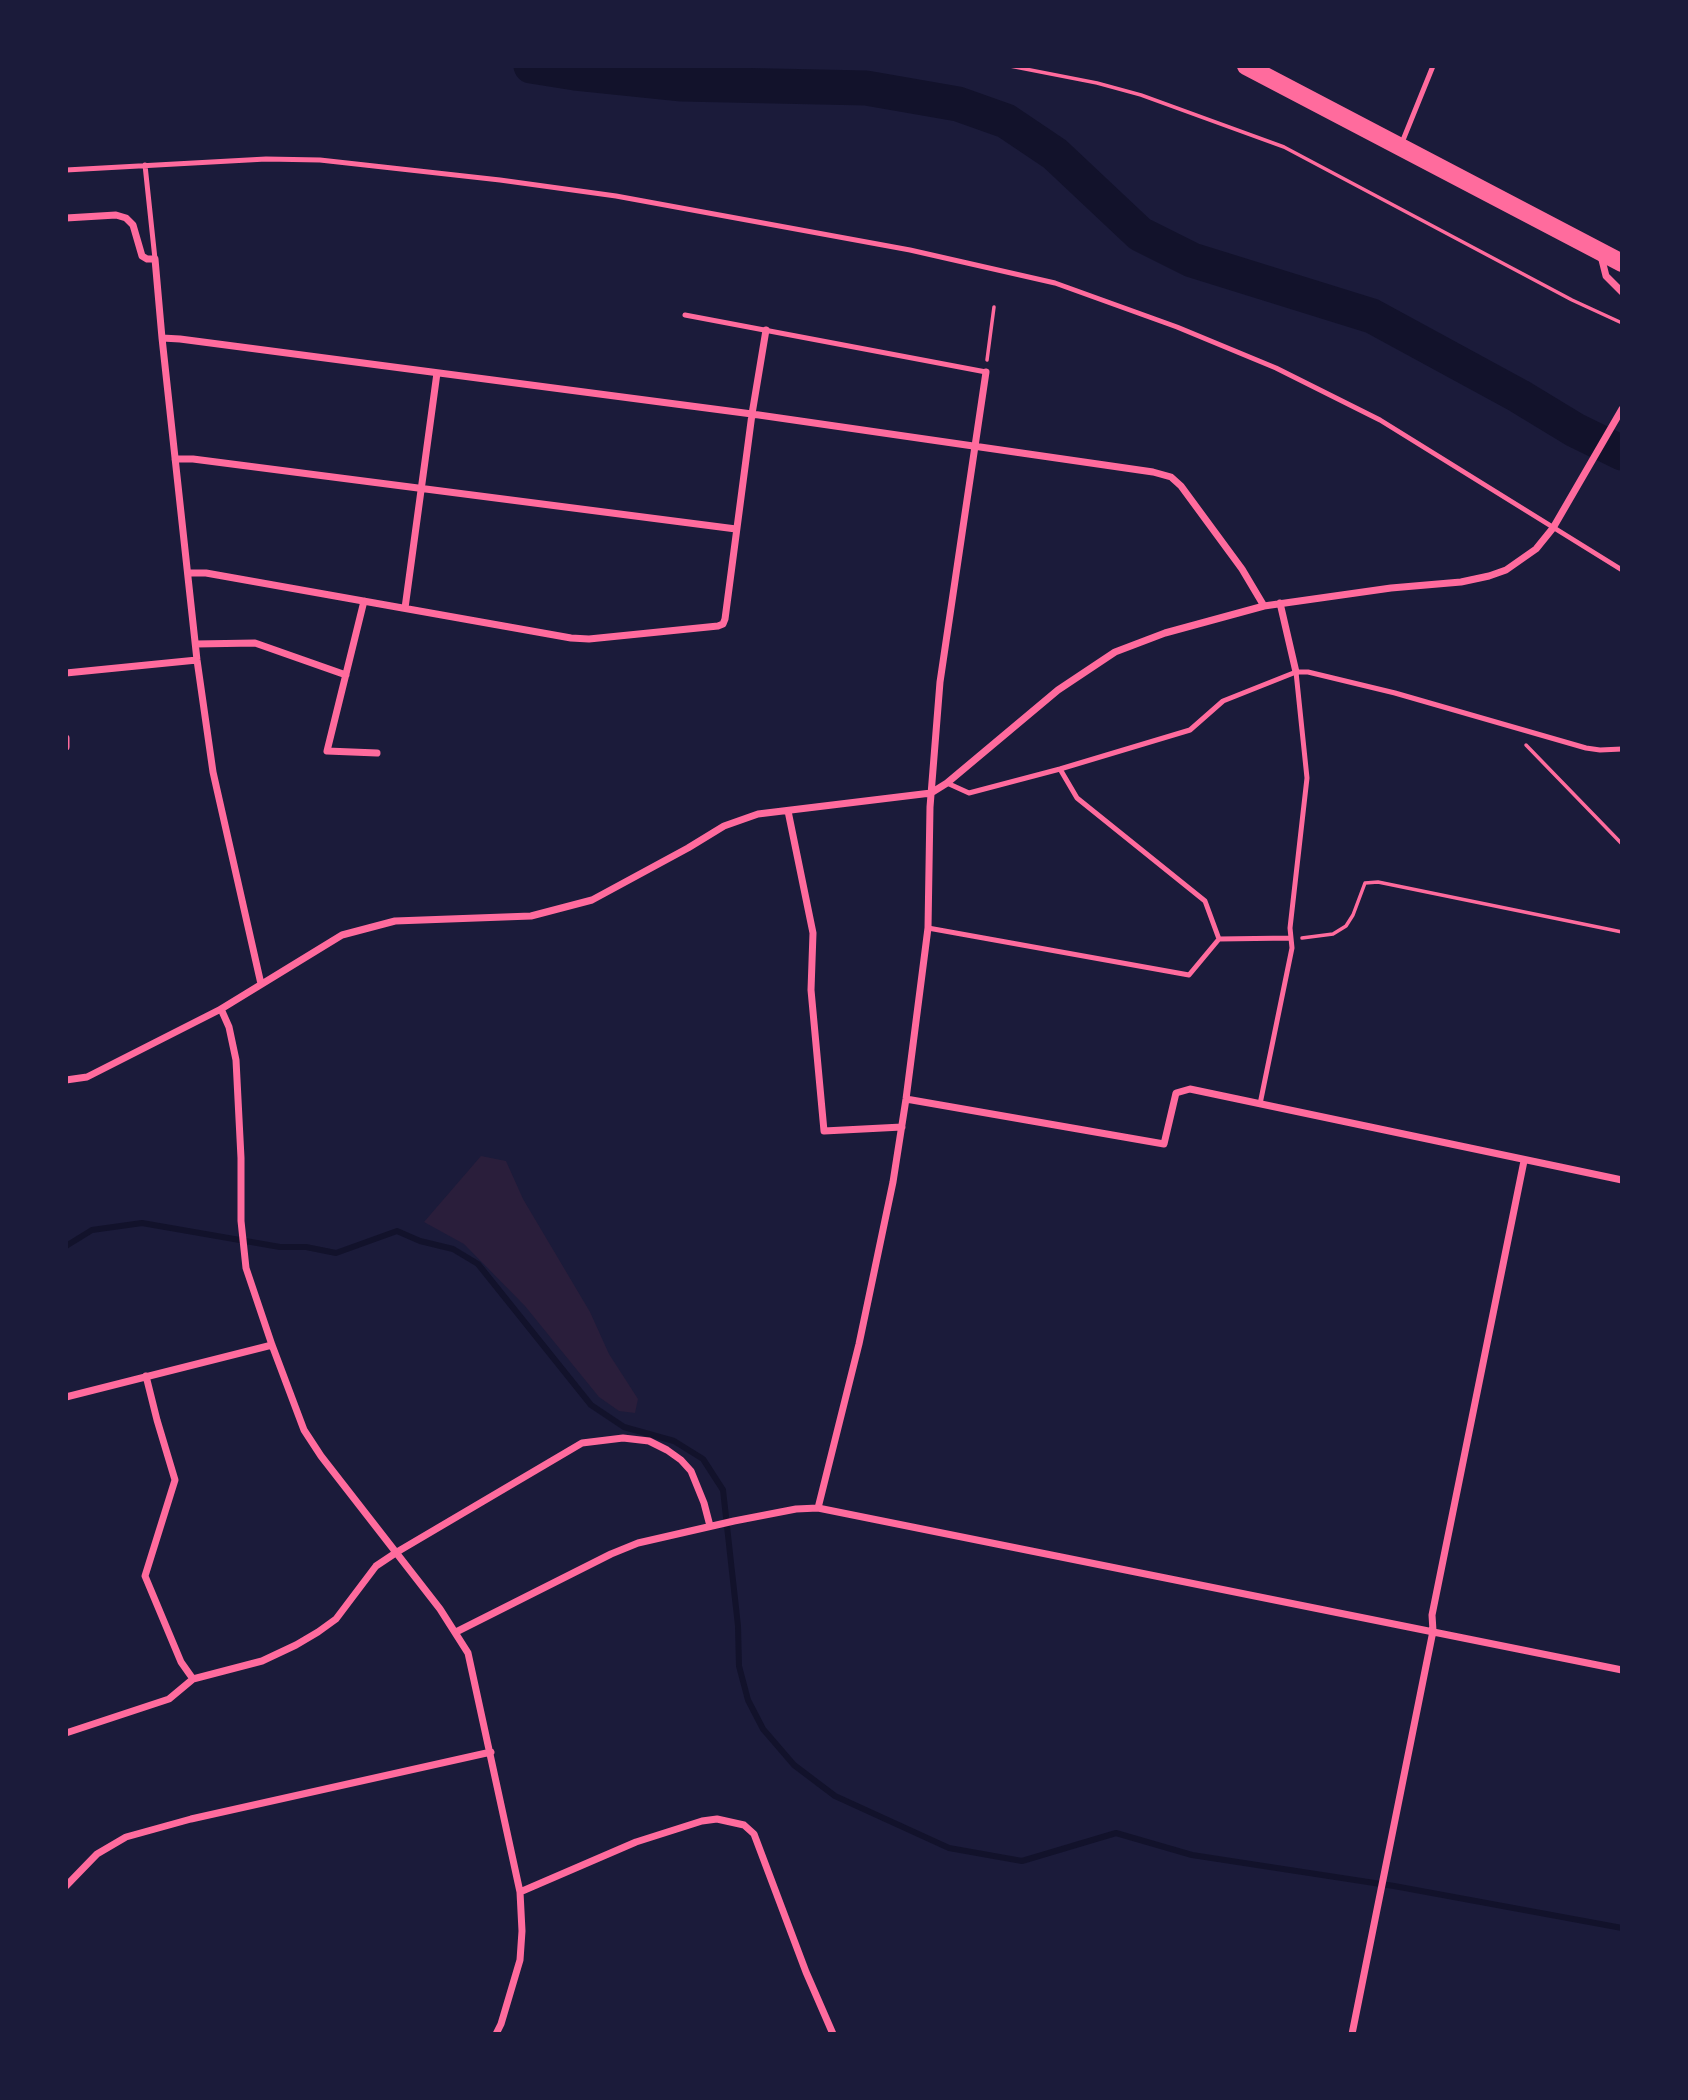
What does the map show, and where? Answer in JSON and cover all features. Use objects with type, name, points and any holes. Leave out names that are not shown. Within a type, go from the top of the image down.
[{"type":"main road","points":[[1246,66],[1622,263]]},
{"type":"street","points":[[66,218],[116,215],[126,218],[133,225],[142,256],[155,259],[197,660],[213,772],[261,984]]},
{"type":"street","points":[[1600,251],[1606,276],[1622,292]]},
{"type":"street","points":[[189,573],[206,573],[571,638],[589,639],[723,624],[766,330]]},
{"type":"street","points":[[162,338],[752,414],[1153,472],[1171,477],[1181,486],[1242,569],[1264,606]]},
{"type":"street","points":[[818,1508],[859,1344],[902,1128],[928,928],[931,793],[940,682],[986,372]]},
{"type":"street","points":[[405,608],[437,373]]},
{"type":"street","points":[[66,1080],[88,1077],[221,1009],[342,936],[395,921],[531,916],[592,900],[724,826],[758,814],[931,793],[947,783],[1058,690],[1115,652],[1165,633],[1280,603],[1391,588],[1461,582],[1506,570],[1536,549],[1555,524],[1622,409]]},
{"type":"street","points":[[175,459],[193,459],[736,529]]},
{"type":"street","points":[[364,601],[327,751],[377,753]]},
{"type":"street","points":[[1280,603],[1296,672]]},
{"type":"street","points":[[196,644],[255,643],[346,675]]},
{"type":"street","points":[[66,673],[197,660]]},
{"type":"street","points":[[66,738],[66,747]]},
{"type":"street","points":[[788,811],[813,933],[811,990],[824,1131],[902,1128]]},
{"type":"street","points":[[221,1009],[229,1027],[236,1060],[243,1250],[246,1268],[304,1430],[456,1632],[468,1654],[520,1892],[520,1960],[496,2034]]},
{"type":"street","points":[[906,1099],[1164,1144],[1176,1093],[1190,1089],[1622,1180]]},
{"type":"street","points":[[1352,2034],[1433,1631],[1432,1615],[1524,1161]]},
{"type":"street","points":[[66,1397],[272,1345]]},
{"type":"street","points":[[146,1376],[175,1480],[145,1576],[181,1662],[193,1679]]},
{"type":"street","points":[[66,1732],[169,1699],[193,1679],[261,1661],[296,1645],[336,1619],[376,1566],[582,1443],[622,1438],[649,1441],[681,1460],[691,1471],[711,1526]]},
{"type":"street","points":[[456,1632],[638,1543],[734,1521],[796,1509],[818,1508],[1622,1670]]},
{"type":"street","points":[[66,1886],[97,1854],[126,1837],[191,1819],[491,1752]]},
{"type":"street","points":[[520,1892],[636,1842],[702,1821],[717,1819],[744,1825],[754,1834],[831,2033]]},
{"type":"lane","points":[[1399,148],[1433,66]]},
{"type":"lane","points":[[66,170],[213,161],[320,160],[500,180],[616,196],[910,250],[1055,283],[1177,327],[1288,374],[1380,420],[1555,524],[1622,570]]},
{"type":"lane","points":[[145,165],[155,259]]},
{"type":"lane","points":[[685,315],[986,372]]},
{"type":"lane","points":[[947,783],[969,793],[1190,730],[1223,701],[1296,672],[1308,671],[1586,748],[1622,749]]},
{"type":"lane","points":[[1260,1104],[1292,948],[1290,928],[1307,778],[1296,672]]},
{"type":"lane","points":[[1060,769],[1077,798],[1205,901],[1219,939]]},
{"type":"lane","points":[[928,928],[1189,975],[1219,939],[1292,938]]},
{"type":"path","points":[[1010,66],[1097,83],[1141,95],[1284,147],[1572,300],[1622,323]]},
{"type":"path","points":[[986,372],[995,307]]},
{"type":"path","points":[[1514,726],[1519,738],[1622,844]]},
{"type":"path","points":[[1292,938],[1333,934],[1346,926],[1365,883],[1378,882],[1622,932]]},
{"type":"shaded area","points":[[481,1156],[506,1161],[523,1199],[590,1312],[609,1354],[638,1399],[635,1413],[619,1411],[599,1397],[525,1306],[464,1244],[424,1222]]},
{"type":"waterway","points":[[531,66],[682,84],[866,88],[958,104],[1006,121],[1055,154],[1140,234],[1192,260],[1372,316],[1519,396],[1575,430],[1622,453]]},
{"type":"waterway","points":[[66,1246],[92,1230],[142,1223],[280,1247],[306,1247],[336,1253],[397,1231],[420,1241],[453,1249],[478,1264],[591,1405],[624,1427],[674,1441],[703,1459],[723,1490],[738,1626],[739,1666],[748,1700],[763,1729],[794,1765],[835,1796],[949,1848],[1022,1861],[1116,1833],[1192,1855],[1394,1886],[1622,1928]]}]
